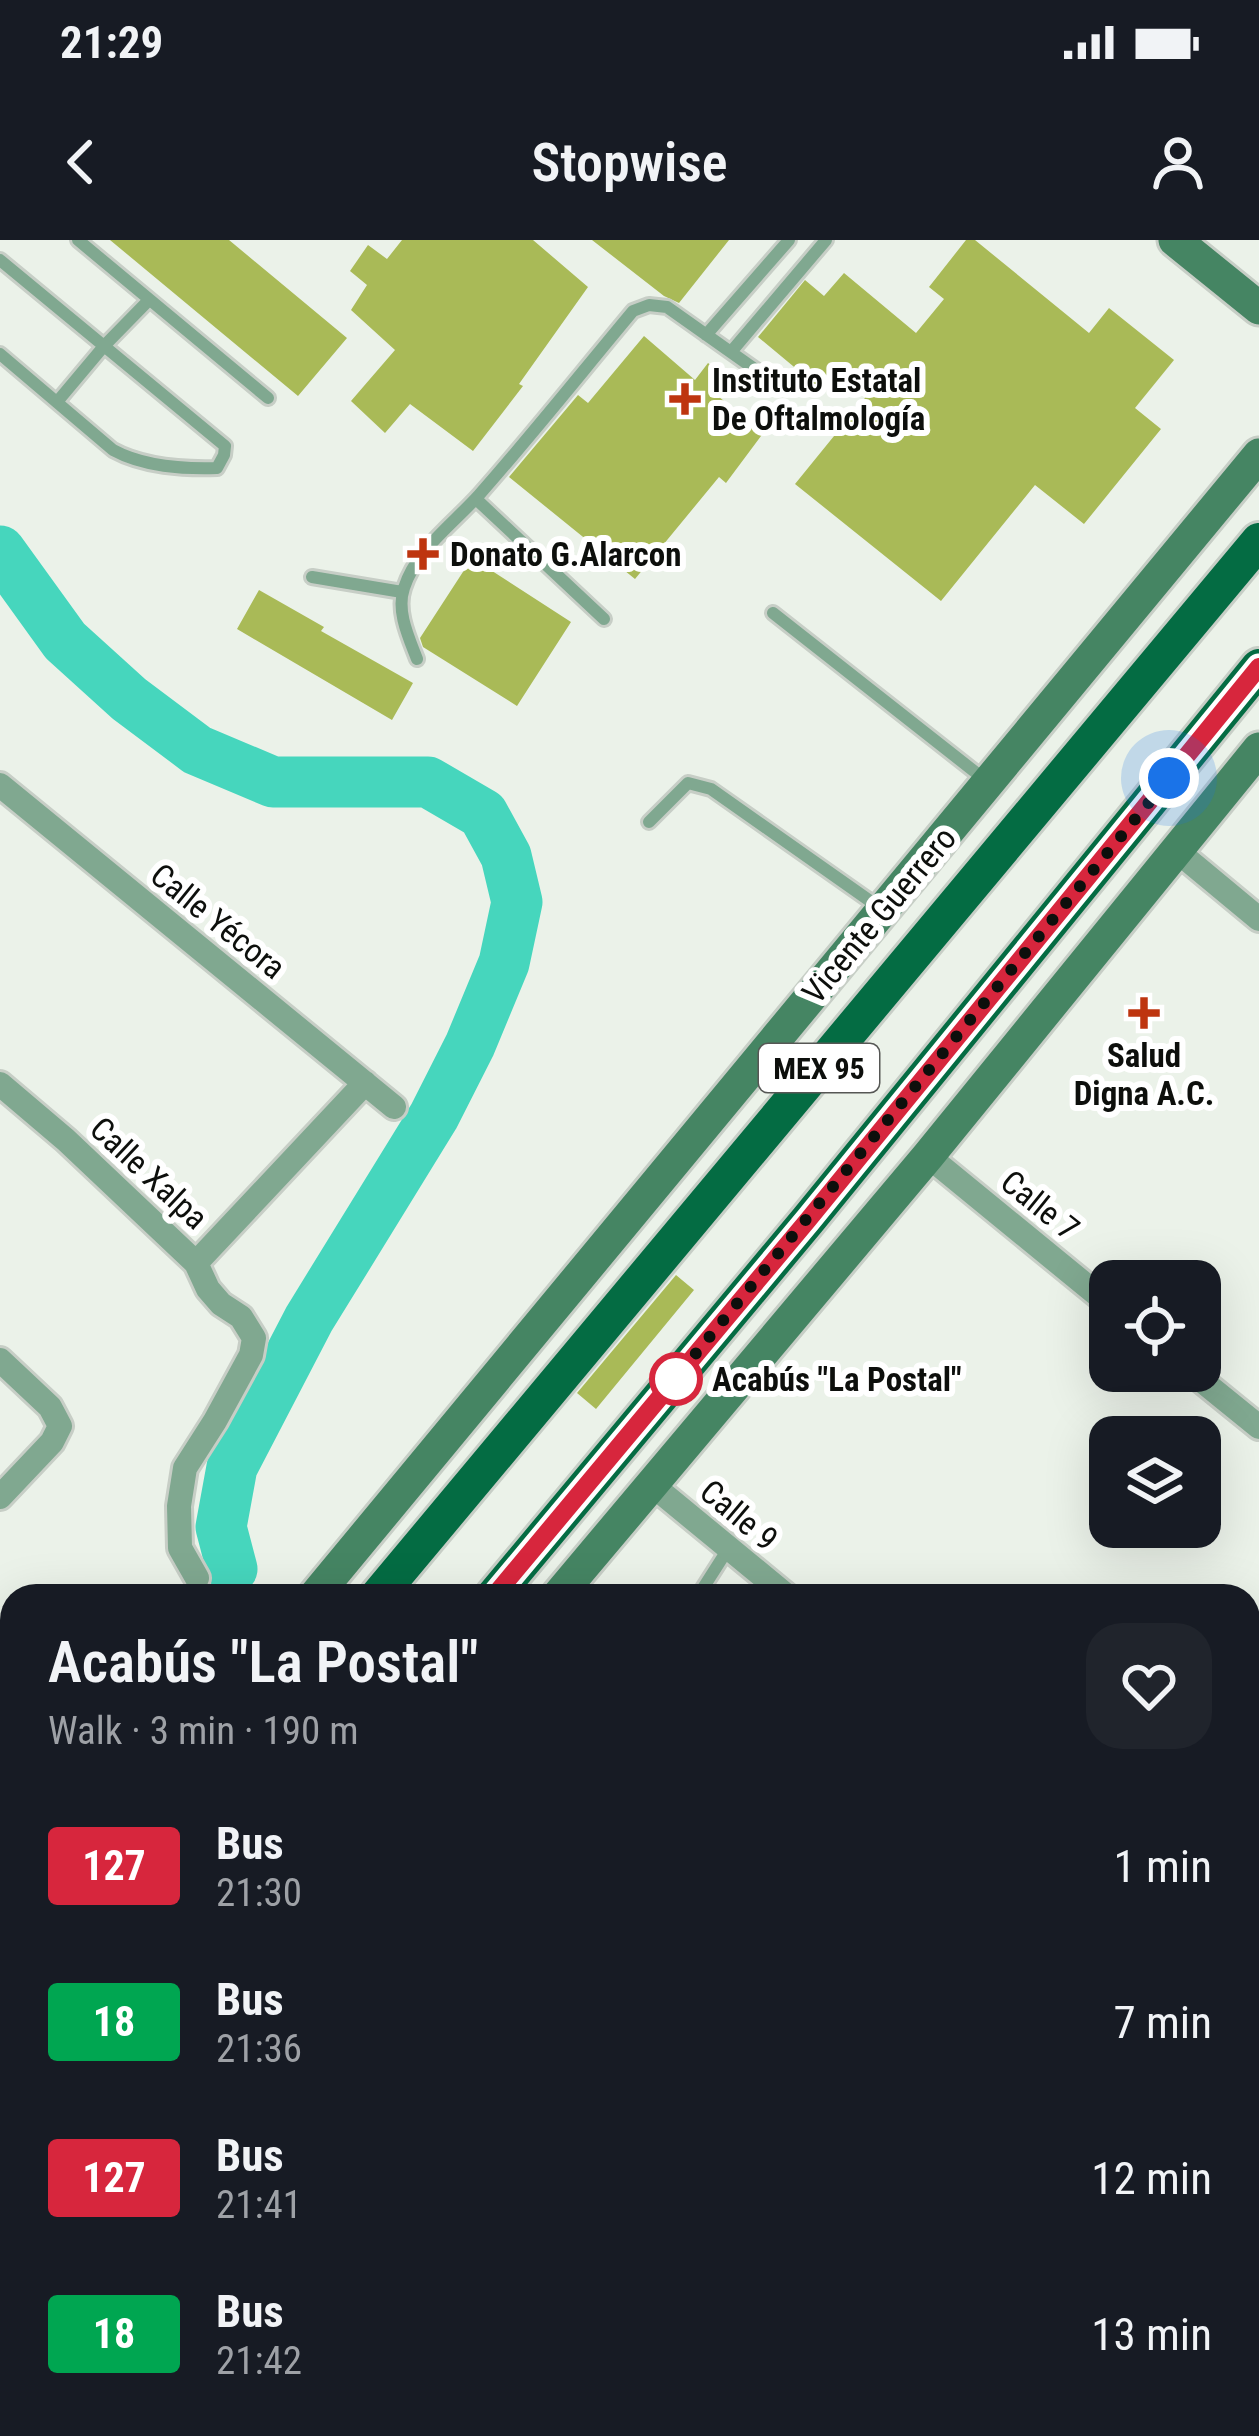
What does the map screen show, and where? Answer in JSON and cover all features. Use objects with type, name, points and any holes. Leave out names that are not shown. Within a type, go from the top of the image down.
[{"type":"main road","points":[[1175,240],[1259,308]]},
{"type":"main road","name":"Vicente Guerrero","points":[[325,1584],[1259,455]]},
{"type":"main road","name":"MEX 95","points":[[388,1584],[1259,541]]},
{"type":"main road","name":"MEX 95","points":[[504,1584],[1259,667]]},
{"type":"main road","points":[[568,1584],[928,1156],[1259,749]]},
{"type":"main road","points":[[808,1220],[849,1249]]},
{"type":"street","name":"Calle Yécora","points":[[0,785],[394,1107]]},
{"type":"street","points":[[1177,851],[1259,920]]},
{"type":"street","points":[[196,1263],[365,1083]]},
{"type":"street","name":"Calle Xalpa","points":[[0,1084],[196,1263],[208,1289],[220,1304],[241,1317],[254,1337],[251,1355],[185,1468],[180,1549],[197,1578]]},
{"type":"street","name":"Calle 7","points":[[928,1156],[1089,1288]]},
{"type":"street","points":[[0,1360],[50,1407],[60,1426],[52,1442],[0,1497]]},
{"type":"street","points":[[1216,1392],[1259,1427]]},
{"type":"street","name":"Calle 9","points":[[651,1484],[772,1584]]},
{"type":"lane","points":[[78,240],[268,398]]},
{"type":"lane","points":[[706,335],[789,240]]},
{"type":"lane","points":[[731,352],[826,240]]},
{"type":"lane","points":[[0,260],[225,446],[224,455],[217,468],[186,469],[127,458],[0,355]]},
{"type":"lane","points":[[57,402],[149,300]]},
{"type":"lane","points":[[417,659],[403,620],[402,592],[414,567],[633,311],[649,305],[667,308],[773,382]]},
{"type":"lane","points":[[476,499],[604,619]]},
{"type":"lane","points":[[312,577],[402,592]]},
{"type":"lane","points":[[773,613],[988,782]]},
{"type":"lane","points":[[649,823],[688,783],[699,784],[883,910]]},
{"type":"lane","points":[[706,1584],[728,1550]]},
{"type":"building","points":[[110,240],[229,240],[347,338],[298,396]]},
{"type":"building","points":[[402,240],[533,240],[588,287],[519,384],[523,386],[473,451],[410,404],[385,433],[351,401],[395,350],[351,310],[367,285],[350,271],[368,245],[387,259]]},
{"type":"building","points":[[592,240],[729,240],[679,303]]},
{"type":"building","points":[[966,240],[975,240],[1089,333],[1109,308],[1174,360],[1135,408],[1161,429],[1084,524],[1035,485],[941,601],[795,484],[869,393],[835,365],[817,386],[758,337],[805,280],[824,296],[844,273],[916,333],[944,299],[929,287]]},
{"type":"building","points":[[644,336],[695,380],[708,363],[732,381],[719,397],[764,432],[726,483],[719,477],[635,579],[509,477],[578,395],[588,403]]},
{"type":"building","points":[[472,558],[571,622],[517,706],[423,647],[420,638]]},
{"type":"building","points":[[259,590],[413,683],[392,720],[237,629]]},
{"type":"building","points":[[676,1275],[694,1290],[596,1409],[577,1393]]},
{"type":"waterway","points":[[0,551],[65,641],[129,699],[197,750],[273,782],[428,782],[483,814],[506,856],[517,902],[504,963],[470,1045],[434,1116],[309,1319],[232,1467],[221,1527],[232,1569]]},
{"type":"bus line","name":"127","points":[[504,1584],[1259,667]]},
{"type":"place","name":"Instituto Estatal De Oftalmología","points":[[685,399]]},
{"type":"place","name":"Donato G.Alarcon","points":[[423,554]]},
{"type":"place","name":"Salud Digna A.C.","points":[[1144,1013]]},
{"type":"place","name":"Acabús \"La Postal\"","points":[[676,1379]]},
{"type":"route","points":[[676,1379],[665,1391],[1169,778]]}]
